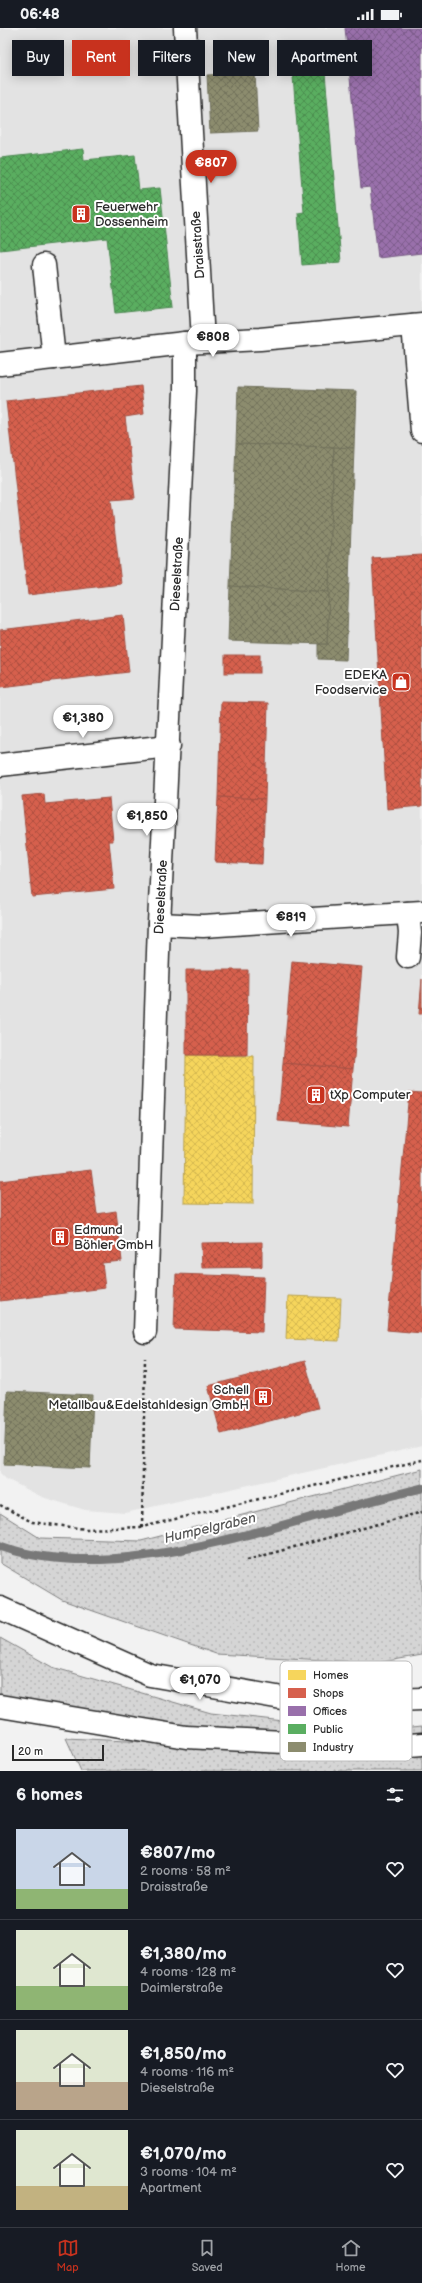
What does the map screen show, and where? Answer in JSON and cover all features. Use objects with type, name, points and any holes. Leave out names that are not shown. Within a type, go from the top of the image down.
[{"type":"street","name":"Draisstraße","points":[[185,28],[194,342]]},
{"type":"street","points":[[44,265],[54,358]]},
{"type":"street","points":[[0,364],[194,342],[260,339],[418,325],[422,431]]},
{"type":"street","name":"Dieselstraße","points":[[145,1332],[159,924],[169,746],[185,391],[194,342]]},
{"type":"street","points":[[0,765],[169,746]]},
{"type":"street","points":[[159,924],[203,926],[415,912],[410,934],[408,957]]},
{"type":"street","points":[[0,1608],[150,1675],[280,1698]]},
{"type":"street","points":[[412,1699],[422,1699]]},
{"type":"street","points":[[0,1706],[186,1737],[280,1742]]},
{"type":"street","points":[[412,1745],[422,1744]]},
{"type":"path","points":[[142,1527],[145,1332]]},
{"type":"path","points":[[0,1505],[32,1522],[86,1529],[142,1527],[422,1460]]},
{"type":"path","points":[[247,1560],[422,1512]]},
{"type":"shaded area","points":[[0,28],[422,28],[422,1446],[125,1513],[85,1510],[42,1497],[6,1479],[0,1473]]},
{"type":"shaded area","points":[[422,1469],[422,1655],[388,1661],[341,1661],[216,1654],[62,1600],[0,1563],[0,1513],[40,1538],[141,1541]]},
{"type":"shaded area","points":[[0,1638],[52,1667],[211,1713],[280,1721],[280,1740],[186,1737],[0,1706]]},
{"type":"shaded area","points":[[422,1726],[422,1744],[412,1744],[412,1727]]},
{"type":"shaded area","points":[[66,1738],[280,1749],[280,1761],[412,1761],[412,1752],[422,1751],[422,1771],[81,1771]]},
{"type":"building: Homes","points":[[186,1055],[254,1056],[253,1204],[184,1203]]},
{"type":"building: Homes","points":[[288,1296],[341,1298],[339,1341],[286,1339]]},
{"type":"building: Shops","points":[[141,386],[144,414],[125,417],[135,498],[111,500],[121,584],[28,595],[6,401]]},
{"type":"building: Shops","name":"EDEKA Foodservice","points":[[422,555],[422,806],[387,809],[372,558]]},
{"type":"building: Shops","points":[[123,615],[129,672],[1,687],[0,630]]},
{"type":"building: Shops","points":[[225,655],[260,655],[260,673],[225,673]]},
{"type":"building: Shops","points":[[221,702],[268,703],[265,799],[218,797]]},
{"type":"building: Shops","points":[[44,794],[45,804],[109,798],[113,841],[109,841],[114,889],[32,897],[22,796]]},
{"type":"building: Shops","points":[[218,797],[265,799],[262,864],[215,862]]},
{"type":"building: Shops","points":[[292,961],[362,967],[353,1069],[283,1063]]},
{"type":"building: Shops","points":[[186,970],[248,970],[247,1055],[186,1055]]},
{"type":"building: Shops","points":[[422,979],[422,1014],[419,1014]]},
{"type":"building: Shops","name":"tXp Computer","points":[[283,1063],[353,1069],[348,1127],[278,1121]]},
{"type":"building: Shops","points":[[409,1092],[422,1093],[422,1333],[387,1330]]},
{"type":"building: Shops","name":"Edmund Böhler GmbH","points":[[91,1170],[97,1214],[116,1211],[122,1261],[102,1263],[105,1288],[0,1301],[0,1181]]},
{"type":"building: Shops","points":[[262,1242],[262,1267],[202,1268],[201,1243]]},
{"type":"building: Shops","points":[[176,1274],[264,1277],[262,1332],[174,1329]]},
{"type":"building: Shops","name":"Schell Metallbau&Edelstahldesign GmbH","points":[[305,1361],[318,1408],[221,1434],[208,1386]]},
{"type":"building: Offices","points":[[345,28],[422,28],[422,253],[378,258],[370,187],[361,188],[350,76],[372,76],[372,40],[346,40]]},
{"type":"building: Public","points":[[293,76],[325,76],[341,262],[302,265],[298,213],[304,212]]},
{"type":"building: Public","name":"Feuerwehr Dossenheim","points":[[83,149],[84,160],[135,155],[139,190],[160,188],[173,307],[116,313],[107,238],[0,250],[0,158]]},
{"type":"building: Industry","points":[[207,75],[255,76],[258,131],[210,133]]},
{"type":"building: Industry","points":[[238,387],[356,391],[354,448],[236,444]]},
{"type":"building: Industry","points":[[236,444],[334,447],[329,592],[230,586]]},
{"type":"building: Industry","points":[[334,447],[354,448],[346,660],[318,659],[318,644],[327,644]]},
{"type":"building: Industry","points":[[230,586],[329,592],[327,644],[228,641]]},
{"type":"building: Industry","points":[[7,1391],[93,1395],[90,1468],[4,1464]]},
{"type":"waterway","name":"Humpelgraben","points":[[0,1546],[35,1555],[71,1559],[108,1559],[146,1556],[221,1541],[422,1488]]},
{"type":"place","name":"Feuerwehr Dossenheim","points":[[81,214]]},
{"type":"place","name":"EDEKA Foodservice","points":[[401,682]]},
{"type":"place","name":"tXp Computer","points":[[316,1095]]},
{"type":"place","name":"Edmund Böhler GmbH","points":[[60,1237]]},
{"type":"place","name":"Schell Metallbau&Edelstahldesign GmbH","points":[[263,1397]]}]
